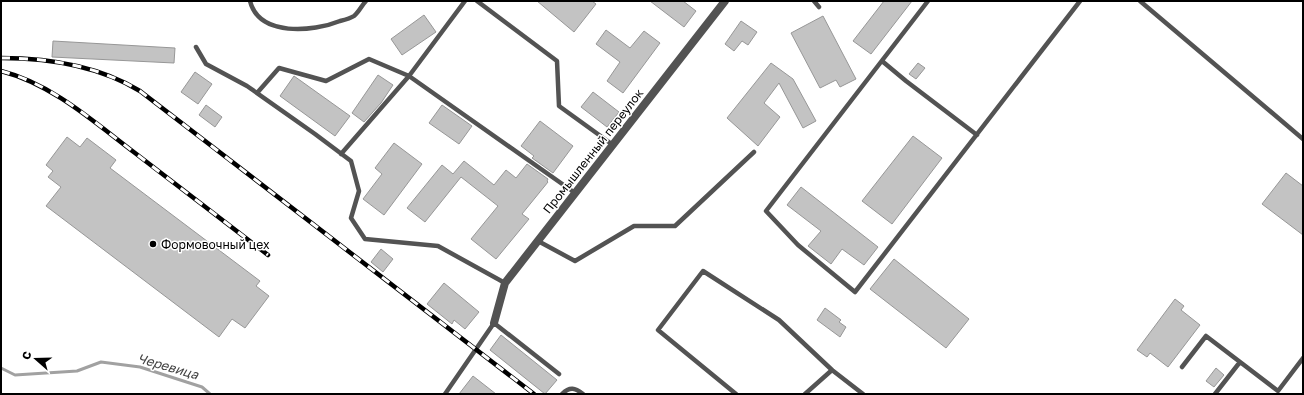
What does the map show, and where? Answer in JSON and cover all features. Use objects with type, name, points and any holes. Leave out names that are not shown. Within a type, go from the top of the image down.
[{"type":"street","name":"Промышленный переулок","points":[[494,323],[505,283],[725,1]]},
{"type":"lane","points":[[250,1],[251,5],[266,23],[277,27],[303,30],[331,25],[354,16],[366,1]]},
{"type":"lane","points":[[341,154],[409,76],[465,1]]},
{"type":"lane","points":[[477,1],[557,61],[559,106],[613,145]]},
{"type":"lane","points":[[814,1],[819,7]]},
{"type":"lane","points":[[928,1],[766,211],[798,245],[855,292],[1080,1]]},
{"type":"lane","points":[[1140,1],[1303,139]]},
{"type":"lane","points":[[196,47],[206,64],[247,86],[316,134],[351,161],[359,191],[352,218],[365,238],[438,246],[505,283]]},
{"type":"lane","points":[[257,93],[279,68],[326,81],[368,58],[409,76],[575,193]]},
{"type":"lane","points":[[882,61],[906,81],[977,134]]},
{"type":"lane","points":[[538,241],[575,261],[634,226],[674,226],[754,152]]},
{"type":"lane","points":[[736,394],[658,330],[703,271],[779,320],[832,370],[863,394]]},
{"type":"lane","points":[[444,394],[494,323],[559,374]]},
{"type":"lane","points":[[1182,367],[1206,336],[1278,391],[1303,358]]},
{"type":"lane","points":[[1215,394],[1240,362]]},
{"type":"lane","points":[[805,394],[832,370]]},
{"type":"lane","points":[[562,394],[566,389],[573,388],[583,394]]},
{"type":"building","points":[[537,1],[592,1],[596,4],[574,32]]},
{"type":"building","points":[[650,1],[683,1],[696,11],[684,27]]},
{"type":"building","points":[[884,1],[912,1],[871,54],[853,41]]},
{"type":"building","points":[[424,15],[436,32],[402,55],[391,39]]},
{"type":"building","points":[[823,16],[856,79],[840,87],[836,80],[820,88],[791,33]]},
{"type":"building","points":[[741,21],[757,32],[748,45],[742,41],[734,51],[725,44]]},
{"type":"building","points":[[606,30],[630,48],[644,31],[660,43],[623,93],[607,81],[620,62],[596,44]]},
{"type":"building","points":[[53,41],[175,48],[174,63],[52,57]]},
{"type":"building","points":[[771,63],[793,79],[816,121],[803,128],[779,83],[764,103],[780,117],[758,146],[727,118]]},
{"type":"building","points":[[918,63],[925,68],[916,79],[909,74]]},
{"type":"building","points":[[195,72],[212,84],[198,104],[181,92]]},
{"type":"building","points":[[378,75],[393,85],[381,103],[364,122],[352,113]]},
{"type":"building","points":[[294,76],[350,116],[335,136],[280,96]]},
{"type":"building","points":[[593,92],[619,112],[607,127],[581,107]]},
{"type":"building","points":[[206,105],[222,117],[215,127],[199,115]]},
{"type":"building","points":[[442,105],[472,126],[459,144],[429,123]]},
{"type":"building","points":[[540,121],[573,146],[553,173],[532,158],[534,156],[521,146]]},
{"type":"building","points":[[913,136],[942,158],[892,224],[862,201]]},
{"type":"building","name":"Формовочный цех","points":[[67,137],[80,147],[87,138],[116,160],[110,168],[260,281],[256,286],[269,296],[245,328],[232,319],[219,337],[46,206],[61,187],[48,177],[53,171],[46,165]]},
{"type":"building","points":[[394,143],[422,164],[384,215],[363,199],[382,174],[375,168]]},
{"type":"building","points":[[464,161],[494,185],[506,170],[516,178],[527,164],[548,179],[548,182],[522,214],[529,219],[496,259],[471,239],[498,206],[461,177],[425,222],[407,208],[442,165],[453,174]]},
{"type":"building","points":[[1286,173],[1303,186],[1303,235],[1262,204]]},
{"type":"building","points":[[801,187],[878,247],[864,265],[842,249],[831,264],[808,246],[821,231],[787,205]]},
{"type":"building","points":[[381,249],[393,259],[383,272],[371,262]]},
{"type":"building","points":[[894,259],[969,319],[946,348],[870,289]]},
{"type":"building","points":[[444,283],[479,312],[465,329],[454,320],[452,324],[427,304]]},
{"type":"building","points":[[1175,299],[1184,306],[1181,310],[1200,325],[1168,367],[1150,353],[1147,357],[1137,350]]},
{"type":"building","points":[[825,308],[841,320],[839,322],[846,327],[840,337],[817,320]]},
{"type":"building","points":[[501,335],[557,380],[545,394],[490,350]]},
{"type":"building","points":[[1216,368],[1224,375],[1214,387],[1206,381]]},
{"type":"building","points":[[473,376],[496,394],[459,394]]},
{"type":"waterway","name":"Черевица","points":[[1,368],[15,375],[77,371],[101,362],[140,367],[202,387],[210,394]]},
{"type":"railway","points":[[1,58],[19,58],[73,65],[108,75],[140,91],[534,394]]},
{"type":"railway","points":[[1,71],[38,85],[72,105],[268,255]]},
{"type":"place","name":"Формовочный цех","points":[[153,244]]}]
